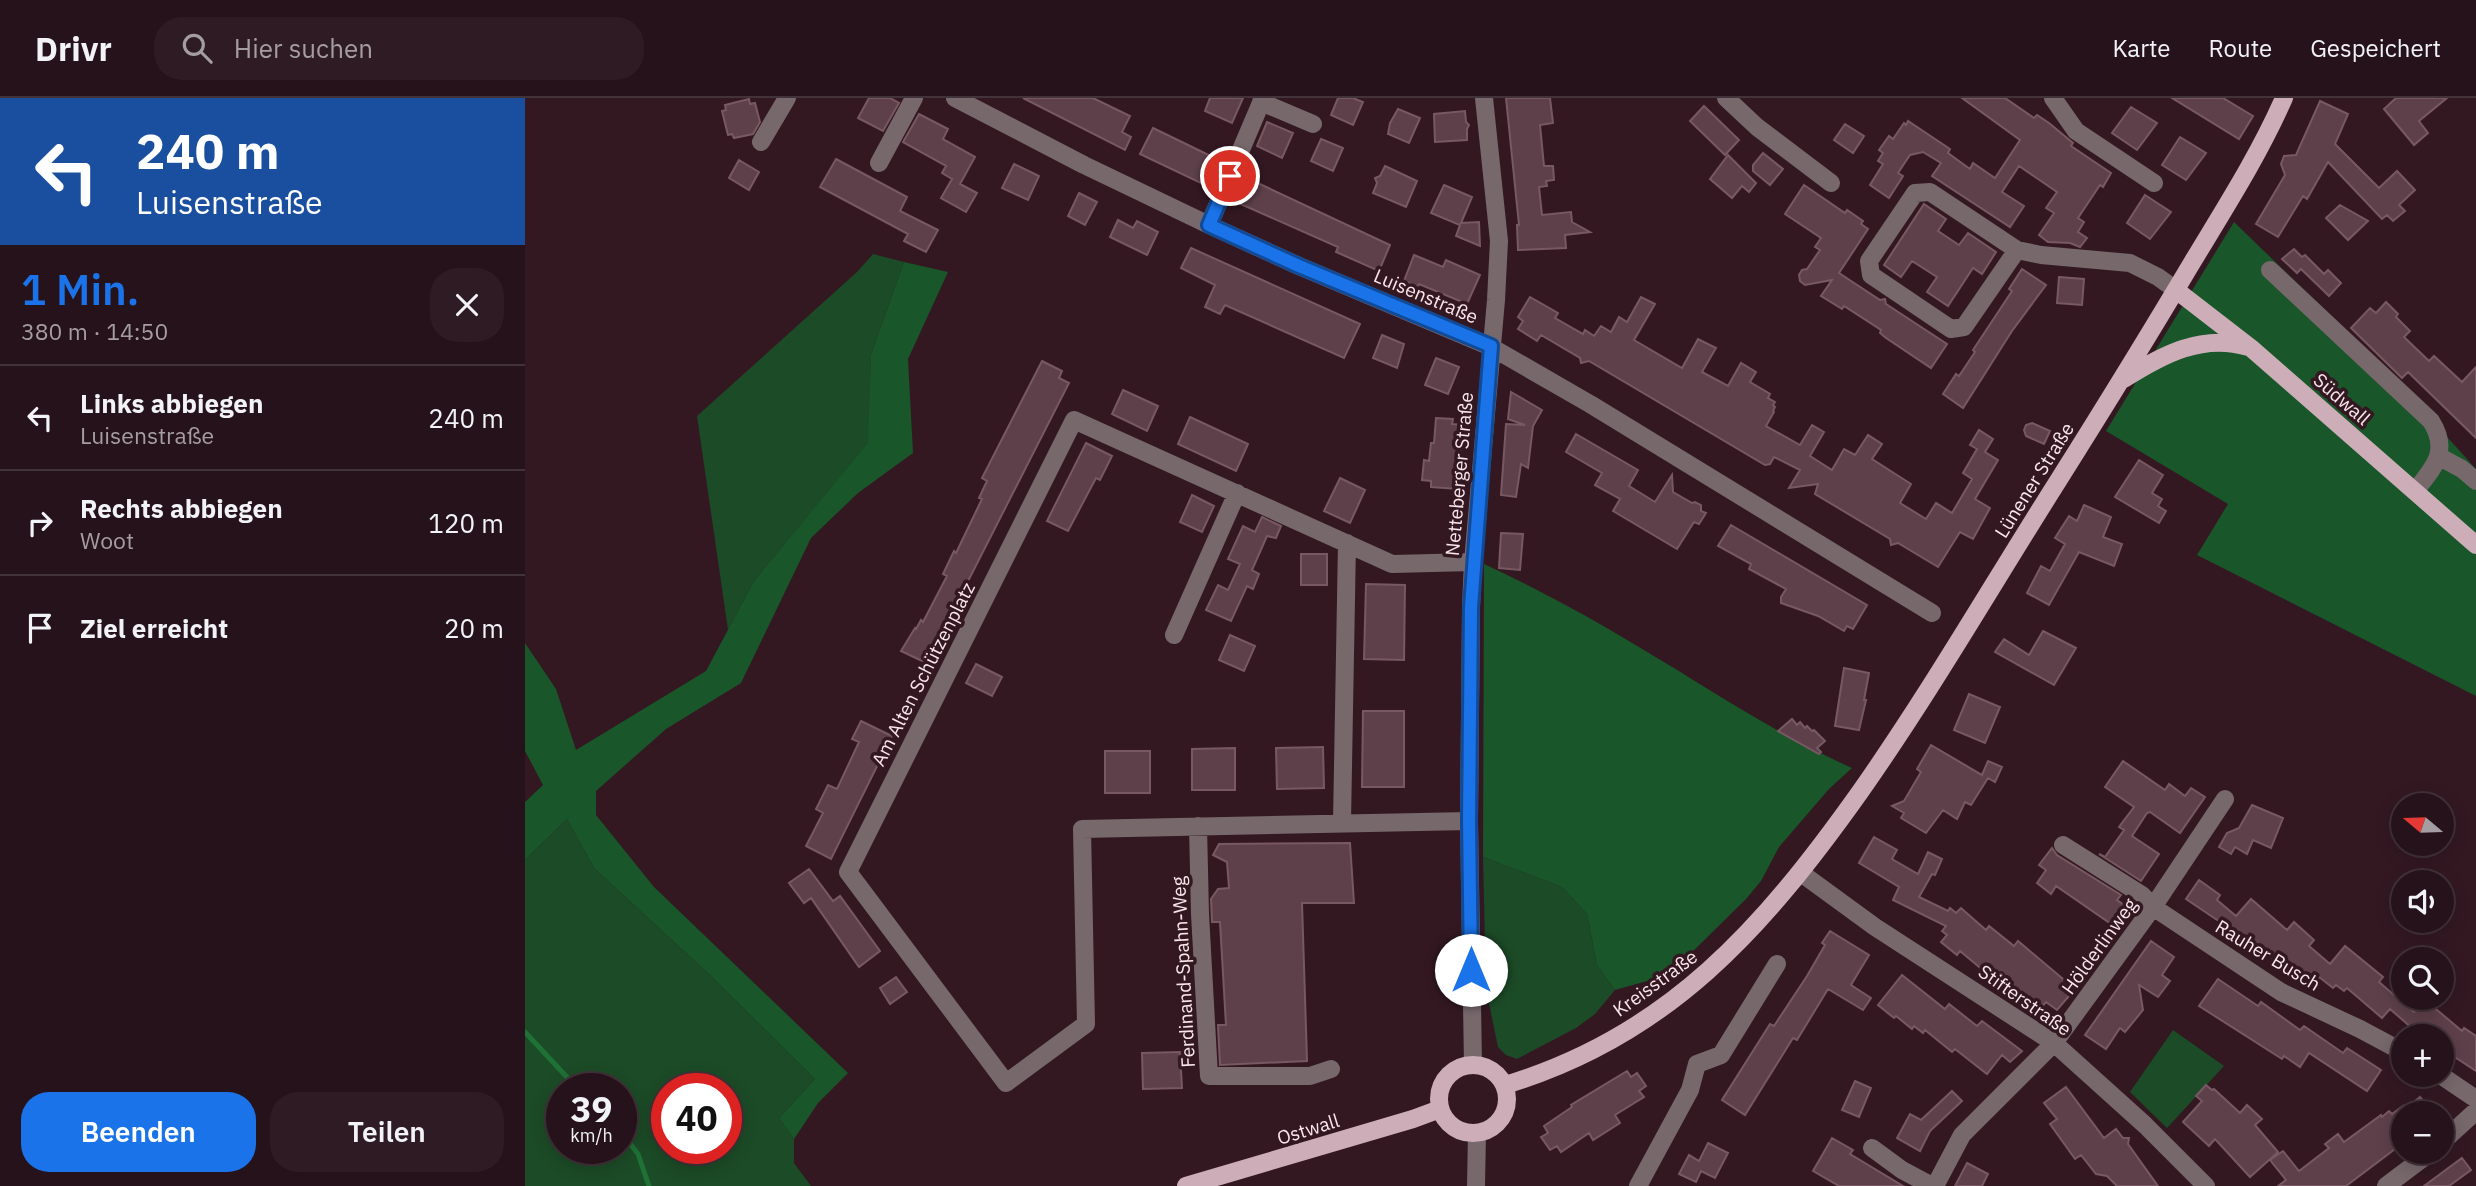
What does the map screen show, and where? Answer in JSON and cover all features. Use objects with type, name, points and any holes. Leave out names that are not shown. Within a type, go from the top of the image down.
[{"type":"main road","name":"Lünener Straße","points":[[1801,873],[1918,706],[2121,381],[2248,169],[2271,129],[2284,98]]},
{"type":"main road","name":"Südwall","points":[[2176,290],[2251,348],[2476,545]]},
{"type":"main road","points":[[2121,381],[2154,361],[2189,346],[2219,342],[2251,348]]},
{"type":"main road","name":"Kreisstraße","points":[[1505,1085],[1580,1058],[1641,1023],[1690,988],[1733,949],[1801,873]]},
{"type":"main road","points":[[1473,1065],[1492,1070],[1505,1085],[1507,1106],[1503,1116],[1487,1130],[1477,1133],[1454,1128],[1440,1109],[1442,1084],[1460,1067],[1473,1065]]},
{"type":"main road","name":"Ostwall","points":[[1186,1186],[1440,1109]]},
{"type":"street","points":[[761,142],[787,98]]},
{"type":"street","points":[[879,163],[914,98]]},
{"type":"street","name":"Netteberger Straße","points":[[1473,1065],[1469,821],[1473,562],[1499,241],[1484,98]]},
{"type":"street","points":[[1726,98],[1757,127],[1831,183]]},
{"type":"street","name":"Luisenstraße","points":[[960,99],[1084,166],[1209,225],[1299,266],[1491,346],[1932,613]]},
{"type":"street","points":[[1209,225],[1262,100],[1313,124]]},
{"type":"street","points":[[2057,103],[2076,131],[2154,183]]},
{"type":"street","points":[[2017,250],[1964,327],[1951,329],[1871,275],[1869,261],[1915,193],[1930,191],[2017,250],[2041,255],[2130,263],[2176,290]]},
{"type":"street","points":[[2270,270],[2431,421],[2439,436],[2438,456],[2415,491]]},
{"type":"street","name":"Am Alten Schützenplatz","points":[[1198,826],[1082,829],[1086,1024],[1006,1083],[848,872],[1074,420],[1392,564],[1473,562]]},
{"type":"street","points":[[2438,456],[2462,469],[2476,481]]},
{"type":"street","points":[[1174,635],[1237,493]]},
{"type":"street","points":[[1342,822],[1347,543]]},
{"type":"street","name":"Hölderlinweg","points":[[1933,1186],[1962,1135],[2054,1043],[2153,906],[2225,799]]},
{"type":"street","points":[[1198,826],[1469,821]]},
{"type":"street","name":"Ferdinand-Spahn-Weg","points":[[1198,826],[1209,1076],[1310,1076],[1331,1069]]},
{"type":"street","name":"Rauher Busch","points":[[2063,845],[2142,895],[2153,906],[2281,992],[2391,1046]]},
{"type":"street","name":"Stifterstraße","points":[[1801,873],[1875,927],[2054,1043],[2145,1125],[2206,1186]]},
{"type":"street","points":[[1638,1186],[1691,1090],[1697,1064],[1721,1055],[1777,964]]},
{"type":"street","points":[[2454,1084],[2476,1099]]},
{"type":"street","points":[[2454,1131],[2476,1111]]},
{"type":"street","points":[[1476,1186],[1477,1133]]},
{"type":"street","points":[[1872,1148],[1902,1170],[1933,1186]]},
{"type":"street","points":[[2389,1185],[2416,1164]]},
{"type":"green space","points":[[2234,222],[2384,367],[2476,469],[2476,696],[2197,555],[2228,504],[2106,431]]},
{"type":"green space","points":[[873,254],[904,262],[871,354],[869,443],[754,581],[728,630],[697,416],[857,272]]},
{"type":"green space","points":[[904,262],[948,272],[908,359],[913,453],[858,493],[811,538],[741,683],[666,729],[596,791],[596,815],[654,887],[848,1073],[818,1103],[794,1139],[779,1118],[815,1079],[712,977],[594,868],[567,819],[525,860],[525,802],[543,785],[525,751],[525,643],[556,689],[576,750],[706,671],[754,581],[868,443],[871,354]]},
{"type":"green space","points":[[1484,564],[1582,614],[1770,726],[1852,768],[1829,789],[1779,847],[1761,881],[1746,899],[1677,967],[1647,981],[1615,990],[1597,965],[1587,914],[1562,887],[1483,857]]},
{"type":"green space","points":[[567,819],[594,868],[712,977],[815,1079],[779,1118],[794,1139],[794,1163],[811,1186],[525,1186],[525,860]]},
{"type":"green space","points":[[1483,857],[1562,887],[1587,914],[1597,965],[1615,990],[1595,1014],[1576,1028],[1517,1059],[1506,1055],[1498,1047],[1486,989]]},
{"type":"green space","points":[[2173,1030],[2224,1066],[2167,1128],[2130,1092]]},
{"type":"building","points":[[869,98],[890,98],[899,103],[883,131],[858,118]]},
{"type":"building","points":[[1023,98],[1093,98],[1130,116],[1122,132],[1131,137],[1125,150]]},
{"type":"building","points":[[1210,98],[1243,98],[1232,123],[1205,111]]},
{"type":"building","points":[[1338,98],[1353,98],[1363,102],[1353,125],[1331,115]]},
{"type":"building","points":[[1506,98],[1550,98],[1553,123],[1540,125],[1544,166],[1553,166],[1554,180],[1546,181],[1547,186],[1539,187],[1542,215],[1571,212],[1572,222],[1590,232],[1565,235],[1566,248],[1518,250],[1519,225]]},
{"type":"building","points":[[1962,98],[2005,98],[2034,118],[2037,115],[2049,123],[2073,143],[2071,146],[2111,173],[2078,218],[2084,222],[2078,232],[2087,238],[2080,247],[2070,243],[2048,242],[2039,235],[2054,213],[2046,208],[2057,192],[2019,166],[2002,192],[2024,206],[2010,227],[1932,176],[1941,163],[1923,152],[1910,155],[1898,173],[1903,176],[1889,198],[1870,185],[1883,164],[1878,161],[1883,153],[1879,150],[1889,136],[1893,139],[1908,121],[1950,149],[1948,153],[1970,169],[1973,163],[1995,178],[2020,140]]},
{"type":"building","points":[[2172,98],[2223,98],[2253,116],[2239,139]]},
{"type":"building","points":[[2396,98],[2447,98],[2419,121],[2428,133],[2414,145],[2384,109]]},
{"type":"building","points":[[749,99],[750,104],[755,103],[760,122],[753,134],[734,138],[732,134],[728,135],[722,111],[726,110],[725,105]]},
{"type":"building","points":[[2320,101],[2348,114],[2335,144],[2379,188],[2397,171],[2415,190],[2399,205],[2405,211],[2393,221],[2387,215],[2382,219],[2328,162],[2307,199],[2303,196],[2278,237],[2256,224],[2285,175],[2281,164],[2284,156],[2296,155]]},
{"type":"building","points":[[1704,106],[1739,140],[1725,155],[1690,121]]},
{"type":"building","points":[[2131,107],[2157,123],[2137,150],[2112,133]]},
{"type":"building","points":[[1398,109],[1420,118],[1409,143],[1388,134],[1390,123]]},
{"type":"building","points":[[1465,111],[1469,125],[1467,140],[1435,142],[1434,114]]},
{"type":"building","points":[[919,114],[948,129],[943,139],[975,157],[960,184],[977,193],[966,212],[941,198],[952,179],[942,173],[946,166],[903,142]]},
{"type":"building","points":[[1267,122],[1293,133],[1282,158],[1257,146]]},
{"type":"building","points":[[1845,124],[1864,136],[1853,153],[1834,140]]},
{"type":"building","points":[[1153,128],[1217,159],[1205,185],[1140,154]]},
{"type":"building","points":[[2180,137],[2206,153],[2186,180],[2162,165]]},
{"type":"building","points":[[1321,139],[1343,148],[1333,171],[1311,161]]},
{"type":"building","points":[[1763,153],[1783,169],[1770,185],[1753,171],[1753,165]]},
{"type":"building","points":[[1728,155],[1756,183],[1749,192],[1742,186],[1732,198],[1710,179]]},
{"type":"building","points":[[836,159],[907,197],[900,211],[938,230],[926,252],[904,241],[908,234],[820,187]]},
{"type":"building","points":[[739,160],[759,172],[749,190],[729,178]]},
{"type":"building","points":[[1014,164],[1039,176],[1028,200],[1002,188]]},
{"type":"building","points":[[1385,166],[1417,181],[1406,207],[1373,193],[1377,183],[1375,178],[1380,176]]},
{"type":"building","points":[[1247,178],[1390,245],[1379,271],[1336,252],[1338,247],[1236,202]]},
{"type":"building","points":[[1444,185],[1472,197],[1461,223],[1479,222],[1480,246],[1456,236],[1460,225],[1431,213]]},
{"type":"building","points":[[1804,185],[1845,213],[1847,210],[1863,221],[1861,224],[1868,229],[1839,273],[1880,300],[1885,299],[1886,304],[1947,344],[1931,368],[1886,338],[1880,333],[1881,330],[1844,306],[1842,309],[1821,296],[1832,280],[1805,285],[1800,281],[1802,270],[1807,269],[1820,250],[1815,247],[1821,238],[1785,214]]},
{"type":"building","points":[[1079,193],[1097,202],[1085,225],[1068,216]]},
{"type":"building","points":[[2145,195],[2171,212],[2150,239],[2127,223]]},
{"type":"building","points":[[1924,204],[1946,219],[1938,231],[1959,245],[1968,233],[1996,252],[1982,274],[1973,268],[1948,306],[1927,292],[1937,277],[1912,261],[1901,277],[1884,265]]},
{"type":"building","points":[[2340,205],[2368,221],[2348,240],[2326,218]]},
{"type":"building","points":[[1118,220],[1133,228],[1137,221],[1158,232],[1147,255],[1110,237]]},
{"type":"building","points":[[1191,248],[1360,324],[1344,358],[1225,305],[1220,314],[1205,307],[1215,285],[1181,268]]},
{"type":"building","points":[[2294,249],[2302,257],[2305,255],[2324,274],[2328,270],[2341,283],[2329,296],[2301,269],[2297,273],[2282,259]]},
{"type":"building","points":[[1414,255],[1443,267],[1446,260],[1480,275],[1467,304],[1419,284],[1418,287],[1404,281]]},
{"type":"building","points":[[2022,269],[2046,285],[2012,331],[1963,408],[1943,394],[1975,352],[1973,350],[2012,291],[2009,289]]},
{"type":"building","points":[[2059,277],[2084,279],[2082,305],[2057,303]]},
{"type":"building","points":[[1530,297],[1558,313],[1555,318],[1583,334],[1585,330],[1594,336],[1601,326],[1611,332],[1619,317],[1627,322],[1641,297],[1655,304],[1634,340],[1682,368],[1698,339],[1716,348],[1702,372],[1728,386],[1741,363],[1756,372],[1750,382],[1770,394],[1768,398],[1775,402],[1774,412],[1766,426],[1800,445],[1812,425],[1824,432],[1810,456],[1832,470],[1844,449],[1855,455],[1868,435],[1882,444],[1872,459],[1911,484],[1900,503],[1926,519],[1936,503],[1952,513],[1972,479],[1963,473],[1977,449],[1970,445],[1979,430],[1993,439],[1985,452],[1998,460],[1975,499],[1990,508],[1973,539],[1960,532],[1938,567],[1898,543],[1891,545],[1890,539],[1815,494],[1818,484],[1789,488],[1800,470],[1774,457],[1770,464],[1765,465],[1589,361],[1581,363],[1580,358],[1541,335],[1537,341],[1518,329],[1523,321],[1518,317]]},
{"type":"building","points":[[2386,302],[2410,331],[2404,337],[2429,361],[2434,356],[2462,382],[2476,367],[2476,438],[2408,372],[2402,378],[2351,328],[2370,308],[2376,313]]},
{"type":"building","points":[[1382,335],[1404,344],[1397,368],[1373,358]]},
{"type":"building","points":[[1436,358],[1459,367],[1448,394],[1425,385]]},
{"type":"building","points":[[1042,361],[1062,371],[1059,378],[1069,383],[938,640],[940,641],[929,663],[920,660],[901,651],[921,620],[923,622],[947,576],[943,574],[982,499],[979,498],[987,481],[982,478]]},
{"type":"building","points":[[1123,390],[1158,406],[1147,431],[1112,414]]},
{"type":"building","points":[[1511,392],[1542,410],[1533,426],[1528,468],[1521,464],[1516,497],[1501,495],[1506,424],[1525,425],[1508,419]]},
{"type":"building","points":[[1190,417],[1248,444],[1236,471],[1178,444]]},
{"type":"building","points":[[1436,418],[1453,419],[1452,424],[1463,425],[1458,489],[1431,487],[1431,481],[1422,480],[1424,460],[1429,461],[1431,443],[1434,443]]},
{"type":"building","points":[[2032,423],[2050,431],[2044,444],[2026,436],[2026,425]]},
{"type":"building","points":[[1576,434],[1638,470],[1629,486],[1655,502],[1672,475],[1673,492],[1701,505],[1701,511],[1706,513],[1699,524],[1694,522],[1677,549],[1613,511],[1620,499],[1595,485],[1602,473],[1566,452]]},
{"type":"building","points":[[1086,443],[1112,456],[1100,480],[1096,478],[1068,531],[1047,521]]},
{"type":"building","points":[[2139,460],[2163,475],[2152,493],[2162,499],[2158,506],[2166,511],[2159,523],[2115,497]]},
{"type":"building","points":[[1340,478],[1365,490],[1350,523],[1324,511]]},
{"type":"building","points":[[1192,495],[1214,506],[1202,532],[1180,522]]},
{"type":"building","points":[[2084,505],[2111,517],[2103,537],[2122,544],[2114,566],[2079,552],[2049,605],[2027,593],[2041,566],[2050,571],[2065,544],[2055,538],[2069,516],[2077,521]]},
{"type":"building","points":[[1262,517],[1281,526],[1276,538],[1267,536],[1252,570],[1259,574],[1253,589],[1247,586],[1231,621],[1206,610],[1218,585],[1228,590],[1240,564],[1228,559],[1243,526],[1255,532]]},
{"type":"building","points":[[1731,525],[1867,605],[1853,629],[1847,626],[1844,631],[1818,616],[1781,603],[1786,589],[1749,569],[1751,564],[1718,546]]},
{"type":"building","points":[[1501,533],[1523,534],[1520,570],[1499,568]]},
{"type":"building","points":[[1301,554],[1327,554],[1327,585],[1301,585]]},
{"type":"building","points":[[1366,584],[1405,585],[1404,660],[1364,659]]},
{"type":"building","points":[[2043,631],[2076,648],[2054,685],[1995,652],[2004,639],[2029,655]]},
{"type":"building","points":[[1230,635],[1255,646],[1244,671],[1219,660]]},
{"type":"building","points":[[976,664],[1002,677],[992,696],[966,683]]},
{"type":"building","points":[[1844,668],[1869,673],[1859,730],[1835,726]]},
{"type":"building","points":[[1969,694],[2000,707],[1985,743],[1954,730]]},
{"type":"building","points":[[1363,711],[1404,711],[1404,787],[1362,787]]},
{"type":"building","points":[[1792,719],[1797,725],[1800,722],[1805,728],[1807,726],[1814,730],[1825,741],[1817,748],[1821,752],[1819,754],[1778,731]]},
{"type":"building","points":[[861,721],[892,736],[831,859],[806,846],[823,813],[816,809],[828,785],[837,789],[859,742],[852,739]]},
{"type":"building","points":[[1931,745],[1982,775],[1988,761],[2002,767],[1995,782],[1988,778],[1971,805],[1965,802],[1957,819],[1943,810],[1926,833],[1901,818],[1904,813],[1892,806],[1904,801],[1921,772],[1917,769]]},
{"type":"building","points":[[1323,747],[1324,788],[1277,789],[1276,748]]},
{"type":"building","points":[[1235,748],[1235,790],[1192,790],[1192,749]]},
{"type":"building","points":[[1105,751],[1150,751],[1150,793],[1105,793]]},
{"type":"building","points":[[2123,761],[2165,790],[2169,784],[2185,796],[2191,788],[2205,797],[2180,833],[2150,812],[2147,813],[2132,836],[2159,854],[2141,881],[2099,854],[2105,857],[2124,830],[2119,827],[2134,807],[2105,787]]},
{"type":"building","points":[[2252,805],[2283,818],[2271,848],[2253,840],[2247,854],[2235,847],[2231,854],[2219,847],[2227,833],[2239,828]]},
{"type":"building","points":[[1874,837],[1897,850],[1892,859],[1918,874],[1928,852],[1942,859],[1935,875],[1932,874],[1919,897],[1948,911],[1950,908],[1956,913],[1961,908],[1986,930],[1989,926],[2014,946],[2018,941],[2075,989],[2057,1010],[2046,1002],[2040,1009],[1989,968],[1985,972],[1960,951],[1957,955],[1941,942],[1947,935],[1942,931],[1946,926],[1893,900],[1899,887],[1859,863]]},
{"type":"building","points":[[1350,843],[1354,903],[1302,903],[1307,1061],[1220,1065],[1218,1025],[1226,1025],[1220,922],[1212,922],[1211,899],[1218,889],[1229,888],[1227,862],[1213,855],[1219,844]]},
{"type":"building","points":[[2052,848],[2057,855],[2121,895],[2117,900],[2130,909],[2117,928],[2056,886],[2051,894],[2037,883],[2046,870],[2039,865]]},
{"type":"building","points":[[809,869],[833,901],[840,896],[880,951],[859,967],[811,898],[804,903],[789,883]]},
{"type":"building","points":[[2199,880],[2220,895],[2217,900],[2236,916],[2251,899],[2287,930],[2294,922],[2314,940],[2309,946],[2330,964],[2345,946],[2383,977],[2379,982],[2391,992],[2391,1010],[2382,1018],[2347,988],[2344,991],[2336,985],[2333,988],[2319,977],[2311,986],[2295,972],[2291,976],[2256,943],[2252,947],[2186,899]]},
{"type":"building","points":[[1830,931],[1869,955],[1851,985],[1871,998],[1863,1010],[1828,989],[1797,1040],[1793,1038],[1745,1115],[1722,1100],[1770,1024],[1774,1026],[1807,976]]},
{"type":"building","points":[[2151,941],[2174,957],[2162,975],[2170,981],[2158,997],[2139,985],[2143,1010],[2125,1032],[2120,1028],[2106,1049],[2085,1035]]},
{"type":"building","points":[[1902,975],[1945,1009],[1949,1004],[1977,1026],[1982,1021],[2022,1051],[2010,1062],[2002,1055],[1987,1074],[1955,1049],[1952,1052],[1925,1030],[1923,1033],[1914,1026],[1912,1029],[1896,1016],[1894,1018],[1878,1005]]},
{"type":"building","points":[[896,977],[907,992],[890,1004],[880,988]]},
{"type":"building","points":[[2218,979],[2258,1006],[2261,1002],[2300,1030],[2304,1026],[2343,1053],[2347,1048],[2381,1070],[2367,1091],[2309,1053],[2300,1067],[2284,1056],[2282,1059],[2199,1006]]},
{"type":"building","points":[[2391,1010],[2437,1010],[2454,1024],[2407,1024]]},
{"type":"building","points":[[2454,1024],[2462,1031],[2464,1028],[2476,1036],[2476,1071],[2454,1057]]},
{"type":"building","points":[[1180,1052],[1182,1088],[1143,1089],[1142,1053]]},
{"type":"building","points":[[1627,1071],[1631,1077],[1637,1073],[1646,1086],[1639,1091],[1644,1097],[1615,1115],[1620,1123],[1593,1140],[1589,1133],[1561,1152],[1557,1146],[1550,1150],[1541,1137],[1548,1133],[1544,1126],[1572,1107],[1571,1105]]},
{"type":"building","points":[[1855,1081],[1871,1088],[1859,1117],[1842,1110]]},
{"type":"building","points":[[2206,1085],[2240,1113],[2247,1105],[2262,1119],[2255,1125],[2278,1152],[2250,1177],[2215,1139],[2209,1146],[2183,1122],[2202,1101],[2196,1096]]},
{"type":"building","points":[[2066,1087],[2104,1138],[2116,1129],[2123,1138],[2129,1138],[2128,1144],[2158,1186],[2117,1186],[2107,1176],[2096,1174],[2081,1155],[2075,1159],[2050,1124],[2057,1119],[2044,1103]]},
{"type":"building","points":[[1952,1091],[1962,1101],[1930,1131],[1920,1151],[1897,1138],[1910,1114],[1921,1120]]},
{"type":"building","points":[[2389,1111],[2391,1152],[2346,1186],[2278,1186],[2286,1180],[2270,1160],[2283,1151],[2299,1171],[2329,1148],[2325,1144],[2338,1134],[2344,1142]]},
{"type":"building","points":[[1832,1138],[1853,1150],[1850,1154],[1903,1186],[1839,1186],[1813,1171]]},
{"type":"building","points":[[1708,1143],[1728,1153],[1715,1178],[1701,1171],[1696,1182],[1679,1174],[1689,1155],[1699,1161]]},
{"type":"building","points":[[2462,1158],[2471,1170],[2449,1186],[2424,1186],[2454,1164]]},
{"type":"building","points":[[1967,1163],[1988,1174],[1982,1186],[1955,1186]]},
{"type":"waterway","points":[[525,1032],[563,1073]]},
{"type":"waterway","points":[[637,1153],[649,1186]]},
{"type":"route","points":[[1230,176],[1209,225],[1299,266],[1491,346],[1471,607],[1471,970]]}]
